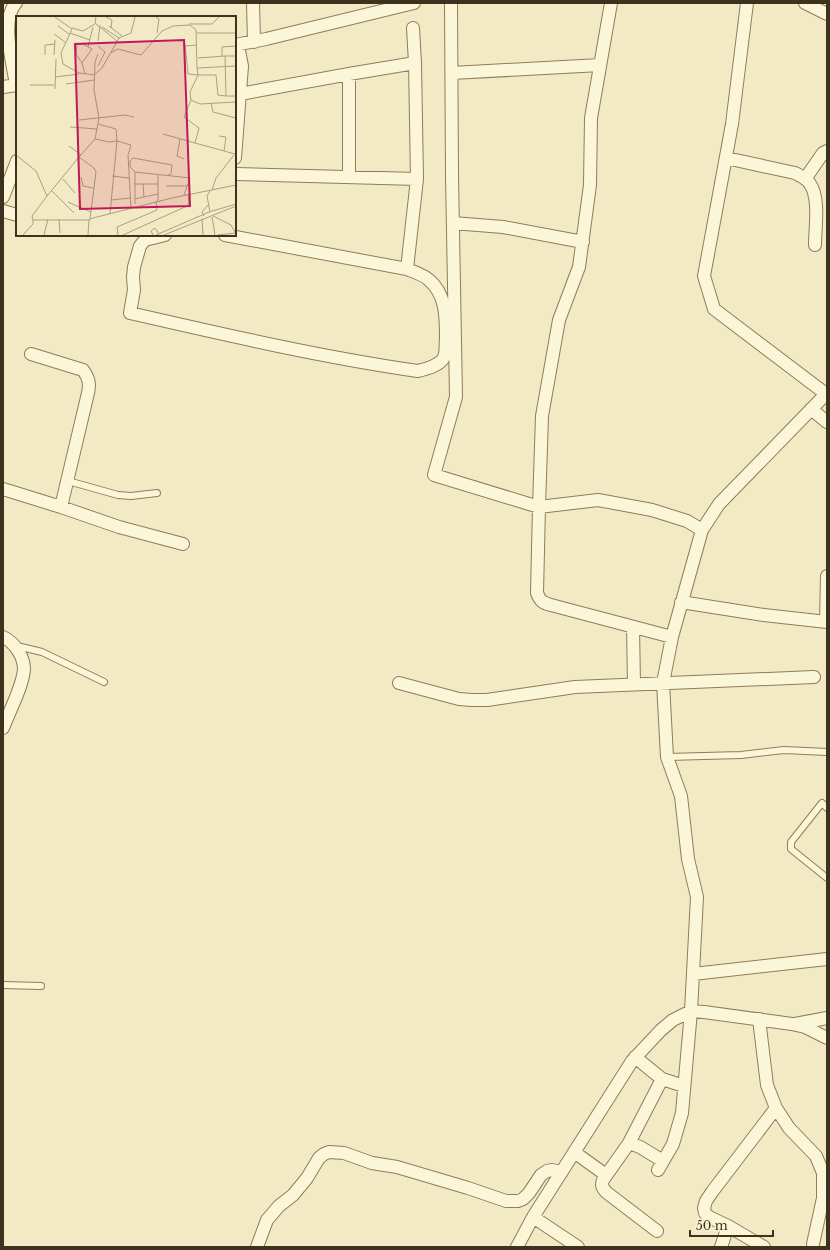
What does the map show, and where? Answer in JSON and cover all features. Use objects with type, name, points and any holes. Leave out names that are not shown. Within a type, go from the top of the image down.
[{"type":"street","points":[[16,3],[8,19],[8,35],[16,79]]},
{"type":"street","points":[[253,3],[254,42]]},
{"type":"street","points":[[236,145],[242,66],[237,45],[414,3]]},
{"type":"street","points":[[451,3],[456,397],[434,475],[539,507],[598,500],[652,510],[686,521],[702,530]]},
{"type":"street","points":[[611,3],[591,118],[590,185],[579,267],[559,320],[542,416],[537,594],[543,603],[672,637]]},
{"type":"street","points":[[629,1143],[640,1147],[661,1165],[673,1144],[682,1113],[691,1011],[697,897],[688,859],[681,796],[667,757],[663,683],[681,602],[702,530],[719,504],[826,393],[714,309],[704,276],[732,124],[747,3]]},
{"type":"street","points":[[805,3],[827,14]]},
{"type":"street","points":[[407,269],[417,179],[413,28]]},
{"type":"street","points":[[240,94],[415,63]]},
{"type":"street","points":[[452,73],[600,65]]},
{"type":"street","points":[[349,74],[349,177]]},
{"type":"street","points":[[3,88],[16,85]]},
{"type":"street","points":[[805,178],[823,153],[827,151]]},
{"type":"street","points":[[726,158],[795,173],[805,178],[810,184],[814,193],[816,207],[815,245]]},
{"type":"street","points":[[3,197],[16,164]]},
{"type":"street","points":[[236,174],[417,179]]},
{"type":"street","points":[[3,211],[16,215]]},
{"type":"street","points":[[453,224],[503,227],[583,242]]},
{"type":"street","points":[[161,236],[145,240],[140,246],[134,267],[134,290],[130,313],[363,363],[418,370],[427,369],[442,361],[445,354],[446,321],[444,306],[438,290],[429,279],[407,269],[235,236]]},
{"type":"street","points":[[31,354],[83,370],[88,379],[88,393],[62,506]]},
{"type":"street","points":[[811,409],[827,422]]},
{"type":"street","points":[[3,489],[62,506],[119,527],[183,544]]},
{"type":"street","points":[[681,602],[764,615],[826,622],[827,576]]},
{"type":"street","points":[[633,627],[634,684]]},
{"type":"street","points":[[3,636],[9,640],[19,652],[24,668],[20,687],[3,728]]},
{"type":"street","points":[[399,684],[459,699],[487,700],[574,687],[814,677]]},
{"type":"street","points":[[693,974],[827,959]]},
{"type":"street","points":[[517,1247],[533,1218],[635,1057],[660,1030],[673,1020],[691,1011],[704,1012],[792,1024],[805,1027],[827,1038]]},
{"type":"street","points":[[792,1024],[827,1018]]},
{"type":"street","points":[[759,1019],[767,1086],[776,1108],[789,1128],[816,1156],[823,1173],[823,1198],[813,1244]]},
{"type":"street","points":[[635,1057],[662,1079],[684,1086]]},
{"type":"street","points":[[657,1231],[606,1192],[602,1184],[606,1175],[629,1143],[662,1079]]},
{"type":"street","points":[[764,1247],[709,1217],[705,1213],[704,1208],[706,1201],[776,1108]]},
{"type":"street","points":[[257,1247],[262,1231],[268,1220],[279,1206],[293,1194],[307,1178],[319,1158],[329,1152],[344,1153],[372,1163],[396,1167],[506,1201],[518,1201],[523,1199],[541,1175],[546,1171],[552,1170],[562,1172]]},
{"type":"street","points":[[574,1152],[606,1175]]},
{"type":"street","points":[[533,1218],[578,1247]]},
{"type":"street","points":[[721,1247],[728,1226]]},
{"type":"lane","points":[[68,481],[118,495],[131,496],[157,493]]},
{"type":"lane","points":[[14,646],[42,652],[104,682]]},
{"type":"lane","points":[[667,757],[741,755],[784,750],[827,752]]},
{"type":"lane","points":[[827,798],[825,805],[790,842],[791,850],[827,878]]},
{"type":"lane","points":[[3,985],[41,986]]}]
